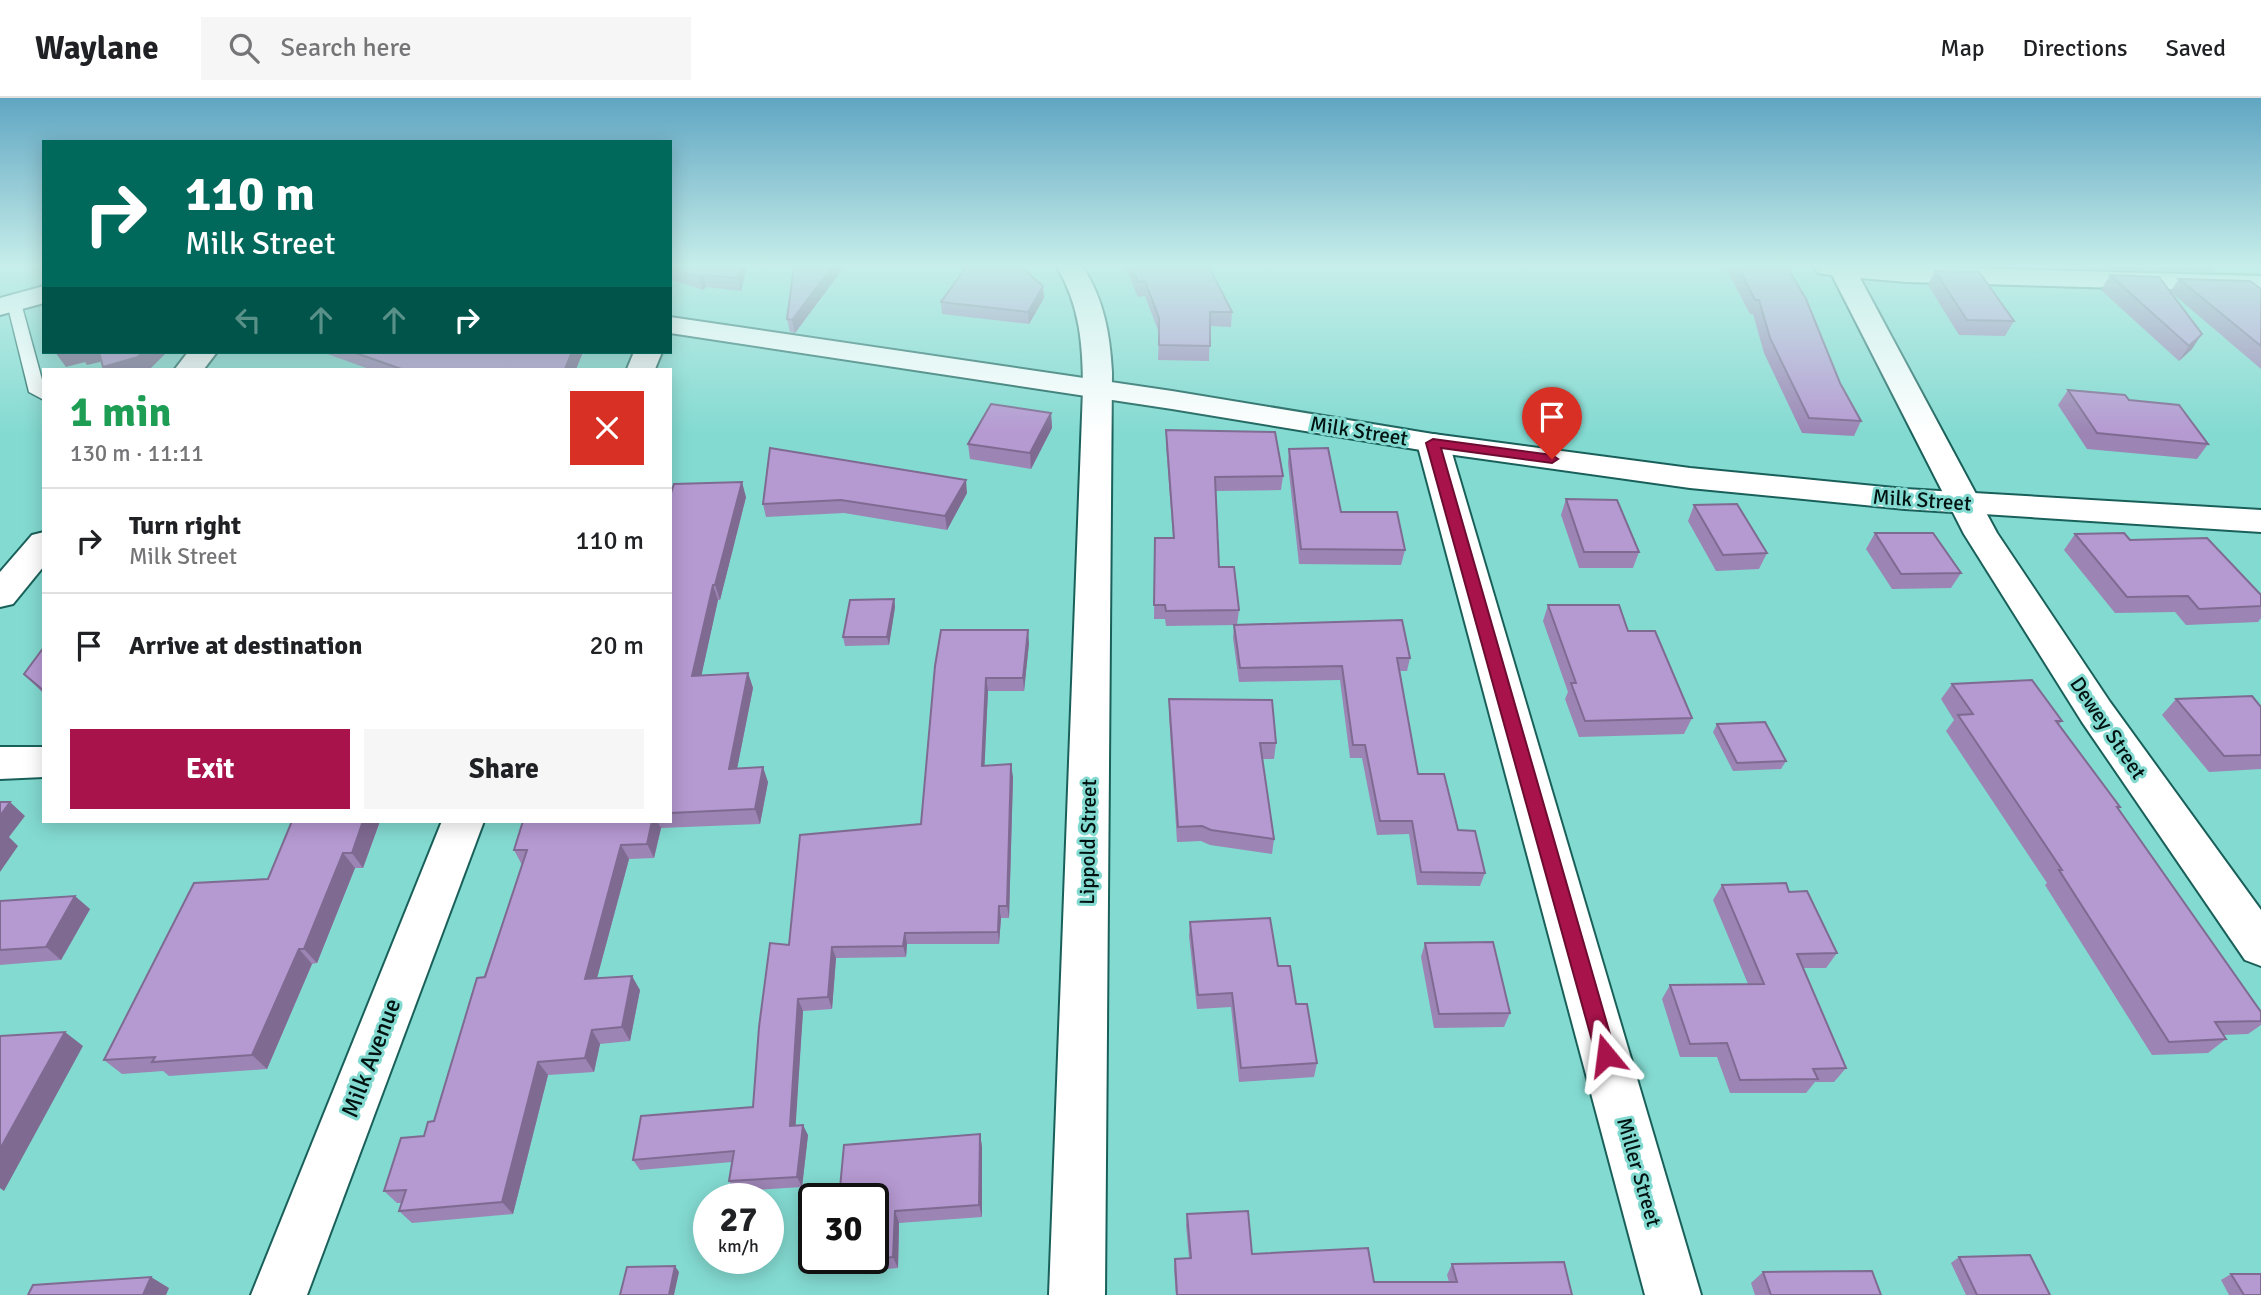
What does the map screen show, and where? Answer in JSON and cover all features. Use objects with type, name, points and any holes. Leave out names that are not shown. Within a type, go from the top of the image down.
[{"type":"street","name":"Lippold Street","points":[[1077,1295],[1098,389],[1097,339],[1094,323]]},
{"type":"street","name":"Dewey Street","points":[[1867,323],[1981,534],[2041,629],[2261,946]]},
{"type":"street","name":"Milk Street","points":[[672,325],[1098,389],[1433,443],[1690,478],[1966,504],[2261,521]]},
{"type":"street","points":[[190,368],[202,354]]},
{"type":"street","name":"Miller Street","points":[[1433,443],[1673,1295]]},
{"type":"street","points":[[0,596],[42,545]]},
{"type":"street","points":[[0,763],[42,762]]},
{"type":"street","name":"Milk Avenue","points":[[279,1295],[462,823]]},
{"type":"lane","points":[[13,323],[37,392],[42,394]]},
{"type":"building","points":[[1159,323],[1210,323],[1210,346],[1159,345]]},
{"type":"building","points":[[1766,323],[1816,323],[1840,383],[1861,421],[1809,418],[1770,338]]},
{"type":"building","points":[[2163,323],[2194,323],[2202,334],[2189,346]]},
{"type":"building","points":[[2233,323],[2261,323],[2261,346]]},
{"type":"building","points":[[100,354],[141,354],[138,357],[103,367]]},
{"type":"building","points":[[359,354],[571,354],[565,368],[398,368]]},
{"type":"building","points":[[2068,390],[2125,395],[2129,400],[2179,405],[2208,444],[2097,433]]},
{"type":"building","points":[[991,404],[1051,413],[1030,453],[968,444]]},
{"type":"building","points":[[1166,430],[1275,432],[1283,476],[1215,477],[1219,567],[1234,567],[1239,610],[1166,611],[1165,605],[1154,605],[1155,538],[1174,538]]},
{"type":"building","points":[[770,448],[966,480],[945,516],[841,500],[763,504]]},
{"type":"building","points":[[1328,448],[1341,512],[1397,512],[1405,550],[1301,549],[1289,449]]},
{"type":"building","points":[[742,482],[713,585],[692,676],[748,673],[729,769],[763,767],[755,809],[672,813],[674,484]]},
{"type":"building","points":[[1566,499],[1617,500],[1639,552],[1584,552]]},
{"type":"building","points":[[1737,504],[1767,553],[1723,555],[1694,505]]},
{"type":"building","points":[[1875,533],[1933,533],[1961,573],[1901,574]]},
{"type":"building","points":[[2124,533],[2130,540],[2207,538],[2261,595],[2261,606],[2199,609],[2188,596],[2127,597],[2075,534]]},
{"type":"building","points":[[894,599],[887,637],[843,637],[850,600]]},
{"type":"building","points":[[1548,605],[1619,605],[1628,631],[1655,631],[1692,718],[1585,721],[1571,683],[1576,683]]},
{"type":"building","points":[[1402,620],[1410,658],[1397,658],[1418,774],[1444,774],[1458,830],[1475,831],[1485,873],[1421,872],[1412,821],[1380,821],[1365,745],[1353,745],[1342,666],[1240,668],[1234,625]]},
{"type":"building","points":[[941,630],[1028,630],[1023,678],[986,678],[982,766],[1011,764],[1007,906],[999,906],[998,932],[905,933],[903,946],[832,947],[828,997],[798,999],[790,1126],[803,1125],[797,1177],[729,1181],[734,1151],[633,1160],[641,1116],[753,1107],[759,1027],[770,943],[789,945],[800,835],[921,824],[935,666]]},
{"type":"building","points":[[42,650],[42,689],[24,674]]},
{"type":"building","points":[[2032,680],[2062,721],[2056,721],[2120,807],[2117,807],[2261,1012],[2261,1021],[2215,1022],[2226,1039],[2169,1042],[2059,870],[2062,870],[1958,715],[1973,714],[1952,684]]},
{"type":"building","points":[[2252,696],[2261,707],[2261,755],[2224,756],[2176,699]]},
{"type":"building","points":[[1169,699],[1272,700],[1276,743],[1260,743],[1274,839],[1211,830],[1202,826],[1178,827]]},
{"type":"building","points":[[1765,722],[1786,761],[1737,763],[1717,724]]},
{"type":"building","points":[[0,802],[10,802],[0,816]]},
{"type":"building","points":[[291,823],[362,823],[352,853],[343,853],[304,949],[299,949],[252,1055],[152,1062],[155,1057],[104,1060],[194,883],[268,879]]},
{"type":"building","points":[[522,823],[652,823],[647,844],[621,845],[585,979],[632,976],[622,1027],[592,1030],[585,1058],[538,1062],[502,1202],[399,1211],[406,1190],[384,1191],[401,1138],[424,1136],[428,1122],[434,1121],[477,978],[485,977],[527,850],[514,850]]},
{"type":"building","points":[[1786,883],[1789,892],[1807,891],[1837,953],[1797,954],[1846,1068],[1813,1069],[1818,1079],[1740,1080],[1727,1043],[1690,1044],[1670,985],[1764,984],[1722,885]]},
{"type":"building","points":[[75,896],[46,947],[0,950],[0,901]]},
{"type":"building","points":[[1270,918],[1278,966],[1290,966],[1296,1004],[1307,1004],[1317,1063],[1241,1068],[1232,993],[1198,995],[1190,922]]},
{"type":"building","points":[[1493,942],[1510,1013],[1439,1014],[1425,943]]},
{"type":"building","points":[[65,1032],[0,1149],[0,1036]]},
{"type":"building","points":[[980,1134],[979,1205],[895,1211],[893,1257],[889,1257],[889,1183],[840,1183],[844,1145]]},
{"type":"building","points":[[1248,1211],[1252,1254],[1368,1248],[1374,1282],[1457,1282],[1452,1264],[1564,1262],[1572,1295],[1177,1295],[1175,1259],[1191,1258],[1187,1214]]},
{"type":"building","points":[[2030,1255],[2050,1295],[1977,1295],[1959,1257]]},
{"type":"building","points":[[675,1266],[669,1295],[620,1295],[627,1267]]},
{"type":"building","points":[[1872,1271],[1881,1295],[1771,1295],[1763,1272]]},
{"type":"building","points":[[2231,1274],[2261,1274],[2261,1295],[2244,1295]]},
{"type":"building","points":[[151,1277],[143,1295],[28,1295],[33,1285]]},
{"type":"route","points":[[1552,459],[1433,443],[1606,1055]]}]
